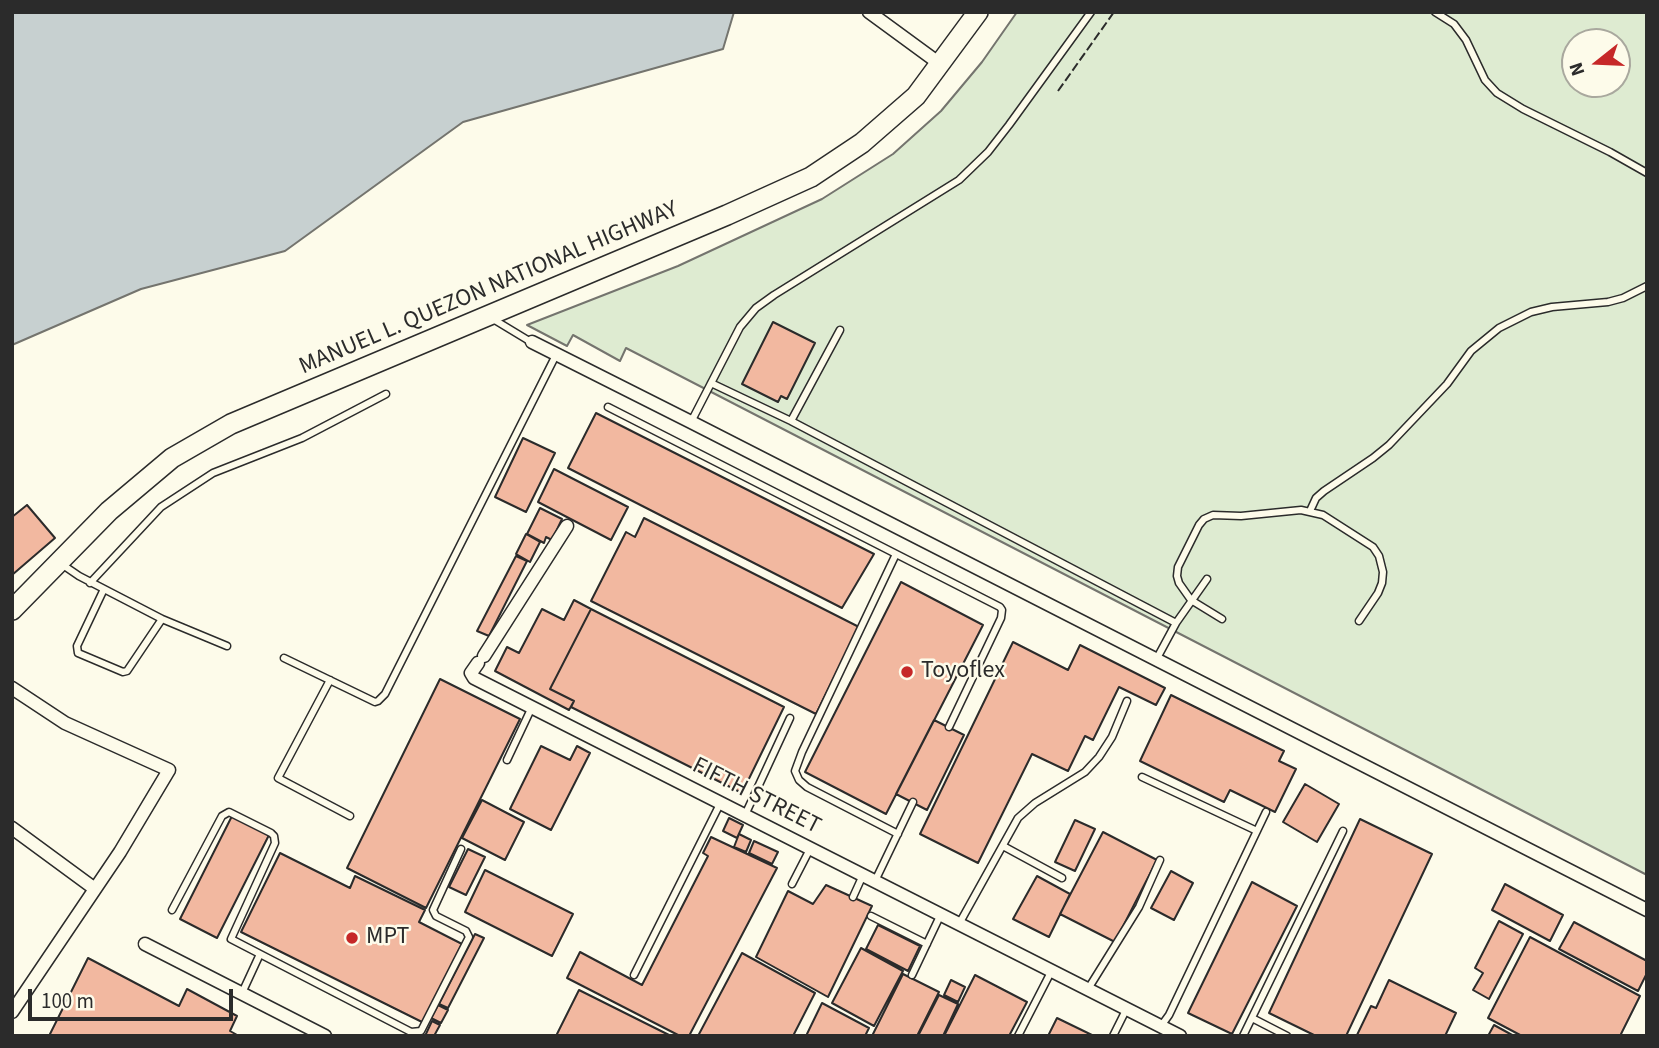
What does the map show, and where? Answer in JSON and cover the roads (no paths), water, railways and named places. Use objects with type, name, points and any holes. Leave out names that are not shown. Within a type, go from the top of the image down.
[{"type":"main road","name":"MANUEL L. QUEZON NATIONAL HIGHWAY","points":[[12,610],[109,511],[173,458],[231,424],[811,177],[862,143],[916,96],[978,12]]},
{"type":"street","points":[[869,12],[940,64]]},
{"type":"street","points":[[532,342],[1647,910]]},
{"type":"street","name":"FIFTH STREET","points":[[567,526],[471,673],[472,677],[1127,1008],[1159,1031],[1180,1036]]},
{"type":"street","points":[[12,688],[65,723],[169,770],[120,852],[12,1012]]},
{"type":"street","points":[[12,828],[95,889]]},
{"type":"street","points":[[145,944],[325,1036]]},
{"type":"lane","points":[[691,422],[740,327],[756,308],[959,180],[988,152],[1091,12]]},
{"type":"lane","points":[[1435,12],[1454,24],[1466,40],[1485,80],[1497,93],[1647,173]]},
{"type":"lane","points":[[1310,511],[1324,491],[1389,445],[1447,384],[1471,351],[1499,328],[1531,312],[1552,307],[1608,302],[1647,286]]},
{"type":"lane","points":[[488,316],[532,342]]},
{"type":"lane","points":[[791,421],[840,330]]},
{"type":"lane","points":[[284,658],[375,702],[378,701],[384,694],[556,355]]},
{"type":"lane","points":[[711,383],[791,421],[1176,623]]},
{"type":"lane","points":[[90,583],[161,507],[213,474],[302,438],[386,394]]},
{"type":"lane","points":[[608,407],[997,604],[1002,610],[1001,618],[949,727]]},
{"type":"lane","points":[[1222,619],[1191,600],[1177,576],[1178,567],[1199,525],[1213,515],[1241,516],[1294,510],[1323,515],[1373,547],[1379,556],[1383,572],[1382,583],[1359,621]]},
{"type":"lane","points":[[896,554],[795,771],[799,780],[807,787],[898,834]]},
{"type":"lane","points":[[59,562],[90,583],[162,619],[227,646]]},
{"type":"lane","points":[[1156,660],[1176,623],[1207,579]]},
{"type":"lane","points":[[104,589],[77,646],[78,653],[123,672],[127,671],[162,619]]},
{"type":"lane","points":[[330,680],[278,778],[350,816]]},
{"type":"lane","points":[[959,924],[1018,818],[1035,803],[1085,772],[1099,757],[1112,737],[1127,701]]},
{"type":"lane","points":[[507,760],[532,707]]},
{"type":"lane","points":[[745,815],[790,718]]},
{"type":"lane","points":[[1142,778],[1256,831]]},
{"type":"lane","points":[[853,897],[898,834],[913,802]]},
{"type":"lane","points":[[634,975],[721,803]]},
{"type":"lane","points":[[172,910],[222,816],[229,812],[274,836],[275,844],[230,939],[414,1034],[421,1031],[469,937],[466,931],[436,916],[433,910],[461,849]]},
{"type":"lane","points":[[1159,1031],[1266,812]]},
{"type":"lane","points":[[1243,1036],[1343,831]]},
{"type":"lane","points":[[1003,846],[1062,878]]},
{"type":"lane","points":[[792,884],[810,848]]},
{"type":"lane","points":[[1088,989],[1139,907],[1160,860]]},
{"type":"lane","points":[[912,975],[941,914]]},
{"type":"lane","points":[[871,916],[927,944]]},
{"type":"lane","points":[[242,993],[260,954]]},
{"type":"lane","points":[[1018,1036],[1052,970]]},
{"type":"lane","points":[[1113,1036],[1127,1008]]},
{"type":"lane","points":[[1252,1018],[1287,1036]]},
{"type":"place","name":"Toyoflex","points":[[907,672]]},
{"type":"place","name":"MPT","points":[[352,938]]}]
